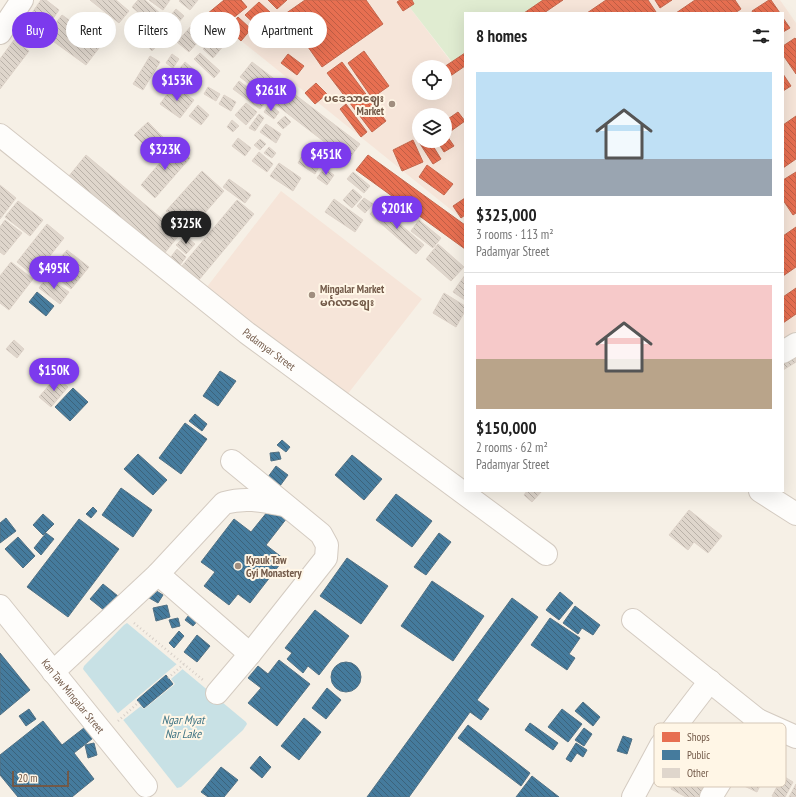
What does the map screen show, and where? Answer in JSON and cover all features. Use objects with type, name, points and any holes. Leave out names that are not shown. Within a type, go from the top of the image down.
[{"type":"street","points":[[0,32],[22,0]]},
{"type":"street","name":"Padamyar Street","points":[[0,135],[247,333],[546,554]]},
{"type":"street","points":[[784,351],[796,344]]},
{"type":"street","points":[[217,693],[326,558],[327,545],[321,534],[232,460]]},
{"type":"street","points":[[762,492],[796,514]]},
{"type":"street","points":[[53,672],[158,574],[224,503],[233,500],[252,499],[287,506]]},
{"type":"street","points":[[158,574],[250,654]]},
{"type":"street","name":"Kan Taw Mingalar Street","points":[[0,606],[146,786]]},
{"type":"street","points":[[634,620],[758,720],[765,723]]},
{"type":"street","points":[[678,723],[710,681]]},
{"type":"street","points":[[786,733],[796,737]]},
{"type":"street","points":[[633,797],[654,758]]},
{"type":"street","points":[[711,797],[717,787]]},
{"type":"path","points":[[119,610],[217,693]]},
{"type":"path","points":[[168,678],[183,665]]},
{"type":"path","points":[[120,718],[139,702]]},
{"type":"shaded area","name":"ပဒေသာဈေး Market","points":[[235,0],[404,0],[450,60],[412,60],[412,100],[452,100],[452,63],[455,67],[464,62],[464,220],[250,48],[327,48],[327,12],[248,12],[248,46],[240,40],[240,12],[220,12]]},
{"type":"shaded area","points":[[559,0],[780,0],[796,23],[796,331],[784,338],[784,12],[541,12]]},
{"type":"shaded area","name":"Mingalar Market မင်္ဂလာစျေး","points":[[281,191],[422,299],[343,400],[203,292]]},
{"type":"green space","points":[[404,0],[559,0],[541,12],[464,12],[464,62],[456,67]]},
{"type":"water","name":"Ngar Myat Nar Lake","points":[[127,623],[247,724],[243,730],[181,787],[177,788],[83,669],[84,666]]},
{"type":"pier","points":[[178,663],[184,668],[171,679],[175,684],[144,709],[141,706],[122,721],[117,714]]},
{"type":"building: Shops","points":[[224,0],[241,0],[247,7],[240,13],[209,12]]},
{"type":"building: Shops","points":[[268,0],[287,0],[277,9]]},
{"type":"building: Shops","points":[[305,0],[366,0],[383,24],[322,67],[309,48],[327,48],[327,12],[288,12]]},
{"type":"building: Shops","points":[[400,0],[412,0],[414,4],[403,11],[397,2]]},
{"type":"building: Shops","points":[[543,0],[563,0],[545,12],[525,12]]},
{"type":"building: Shops","points":[[606,0],[648,0],[656,12],[588,12]]},
{"type":"building: Shops","points":[[655,0],[672,0],[660,8]]},
{"type":"building: Shops","points":[[695,0],[735,0],[741,9],[736,12],[677,12]]},
{"type":"building: Shops","points":[[771,0],[779,12],[752,12]]},
{"type":"building: Shops","points":[[259,2],[270,12],[248,12]]},
{"type":"building: Shops","points":[[240,19],[248,26],[248,33],[241,41]]},
{"type":"building: Shops","points":[[784,19],[790,28],[784,31]]},
{"type":"building: Shops","points":[[795,38],[796,39],[796,74],[784,56],[784,45]]},
{"type":"building: Shops","points":[[364,51],[389,86],[372,98],[348,63]]},
{"type":"building: Shops","points":[[288,54],[304,66],[297,75],[281,63]]},
{"type":"building: Shops","points":[[464,54],[464,67],[452,75],[452,62]]},
{"type":"building: Shops","points":[[342,62],[386,121],[372,132],[327,73]]},
{"type":"building: Shops","points":[[784,76],[791,86],[784,90]]},
{"type":"building: Shops","points":[[316,83],[327,94],[315,104],[305,93]]},
{"type":"building: Shops","points":[[346,104],[367,132],[361,137],[340,109]]},
{"type":"building: Shops","points":[[458,112],[464,122],[452,130],[452,116]]},
{"type":"building: Shops","points":[[796,116],[796,159],[784,167],[784,124]]},
{"type":"building: Shops","points":[[412,140],[412,148],[417,148],[423,162],[402,171],[393,150]]},
{"type":"building: Shops","points":[[423,148],[434,148],[441,159],[433,164]]},
{"type":"building: Shops","points":[[441,148],[451,148],[444,152]]},
{"type":"building: Shops","points":[[368,155],[464,224],[464,248],[356,170]]},
{"type":"building: Shops","points":[[427,165],[453,184],[444,195],[419,177]]},
{"type":"building: Shops","points":[[796,172],[796,213],[793,215],[784,202],[784,179]]},
{"type":"building: Shops","points":[[464,199],[464,216],[461,218],[453,206]]},
{"type":"building: Shops","points":[[796,227],[796,267],[784,275],[784,235]]},
{"type":"building: Shops","points":[[796,288],[796,314],[784,322],[784,296]]},
{"type":"building: Public","points":[[37,292],[54,306],[46,316],[29,302]]},
{"type":"building: Public","points":[[220,371],[236,381],[218,406],[203,396]]},
{"type":"building: Public","points":[[73,388],[88,402],[70,421],[55,407]]},
{"type":"building: Public","points":[[195,414],[207,424],[202,431],[189,421]]},
{"type":"building: Public","points":[[185,423],[207,439],[181,474],[159,458]]},
{"type":"building: Public","points":[[282,440],[290,447],[286,452],[277,445]]},
{"type":"building: Public","points":[[279,452],[281,459],[271,461],[270,453]]},
{"type":"building: Public","points":[[138,454],[167,480],[153,495],[124,469]]},
{"type":"building: Public","points":[[352,455],[382,479],[364,500],[335,475]]},
{"type":"building: Public","points":[[276,466],[288,475],[277,490],[265,481]]},
{"type":"building: Public","points":[[121,488],[152,510],[133,537],[102,515]]},
{"type":"building: Public","points":[[396,494],[432,521],[412,547],[376,520]]},
{"type":"building: Public","points":[[272,506],[287,518],[266,545],[284,559],[250,603],[238,594],[229,605],[204,586],[215,572],[201,562],[234,519],[251,532]]},
{"type":"building: Public","points":[[93,507],[97,511],[91,518],[86,514]]},
{"type":"building: Public","points":[[43,514],[54,524],[43,535],[33,525]]},
{"type":"building: Public","points":[[6,518],[16,531],[0,543],[0,523]]},
{"type":"building: Public","points":[[79,519],[119,549],[68,617],[27,587]]},
{"type":"building: Public","points":[[46,533],[54,539],[41,555],[34,548]]},
{"type":"building: Public","points":[[439,533],[451,542],[426,575],[414,567]]},
{"type":"building: Public","points":[[18,537],[35,556],[23,568],[5,549]]},
{"type":"building: Public","points":[[347,558],[388,586],[361,624],[320,596]]},
{"type":"building: Public","points":[[432,581],[484,616],[453,661],[401,626]]},
{"type":"building: Public","points":[[103,584],[118,596],[105,611],[90,599]]},
{"type":"building: Public","points":[[150,587],[163,595],[158,603],[144,595]]},
{"type":"building: Public","points":[[560,592],[573,603],[559,620],[546,610]]},
{"type":"building: Public","points":[[512,598],[538,617],[477,700],[489,709],[481,720],[470,712],[409,797],[367,797]]},
{"type":"building: Public","points":[[167,605],[170,617],[156,621],[153,608]]},
{"type":"building: Public","points":[[575,606],[600,625],[593,635],[582,628],[578,634],[563,623]]},
{"type":"building: Public","points":[[315,610],[349,636],[319,675],[308,666],[303,673],[287,659],[292,653],[285,648]]},
{"type":"building: Public","points":[[192,611],[200,618],[193,626],[185,620]]},
{"type":"building: Public","points":[[178,618],[180,626],[172,628],[169,620]]},
{"type":"building: Public","points":[[550,618],[580,638],[569,654],[575,658],[567,670],[531,645]]},
{"type":"building: Public","points":[[179,631],[184,636],[174,648],[169,643]]},
{"type":"building: Public","points":[[197,635],[210,646],[197,662],[184,652]]},
{"type":"building: Public","points":[[0,653],[30,690],[0,715]]},
{"type":"building: Public","points":[[279,660],[310,684],[277,726],[248,703],[261,688],[248,678],[258,666],[268,674]]},
{"type":"building: Public","points":[[346,662],[352,663],[360,671],[360,683],[352,691],[346,692],[340,691],[332,683],[331,677],[332,671],[340,663]]},
{"type":"building: Public","points":[[166,675],[173,684],[144,708],[137,700]]},
{"type":"building: Public","points":[[327,688],[341,700],[326,719],[312,708]]},
{"type":"building: Public","points":[[583,702],[600,717],[593,726],[575,711]]},
{"type":"building: Public","points":[[29,709],[36,719],[26,726],[19,716]]},
{"type":"building: Public","points":[[562,709],[582,724],[568,742],[548,727]]},
{"type":"building: Public","points":[[304,718],[321,732],[299,760],[281,746]]},
{"type":"building: Public","points":[[43,721],[62,745],[89,724],[97,735],[74,753],[94,779],[72,797],[18,797],[0,775],[0,755]]},
{"type":"building: Public","points":[[530,723],[558,743],[553,750],[525,730]]},
{"type":"building: Public","points":[[468,725],[530,773],[521,786],[458,738]]},
{"type":"building: Public","points":[[584,728],[592,734],[584,746],[575,740]]},
{"type":"building: Public","points":[[623,736],[632,739],[627,754],[617,751]]},
{"type":"building: Public","points":[[94,743],[97,755],[88,758],[85,745]]},
{"type":"building: Public","points":[[576,743],[587,750],[583,757],[577,753],[571,762],[566,759]]},
{"type":"building: Public","points":[[260,756],[271,767],[262,778],[250,768]]},
{"type":"building: Public","points":[[221,767],[238,780],[224,797],[208,797],[201,792]]},
{"type":"building: Public","points":[[532,776],[559,797],[516,797]]},
{"type":"building: Other","points":[[41,0],[46,0],[59,10],[58,12],[33,12]]},
{"type":"building: Other","points":[[90,0],[116,0],[129,11],[124,12],[124,17],[119,23],[116,21],[116,12],[105,12]]},
{"type":"building: Other","points":[[138,0],[145,0],[158,12],[138,12],[132,7]]},
{"type":"building: Other","points":[[149,0],[170,0],[163,10]]},
{"type":"building: Other","points":[[198,0],[190,10],[179,1]]},
{"type":"building: Other","points":[[62,15],[66,18],[66,48],[99,48],[86,65],[58,45],[58,20]]},
{"type":"building: Other","points":[[190,27],[190,48],[193,48],[189,52],[182,46],[182,36]]},
{"type":"building: Other","points":[[12,43],[12,48],[25,48],[29,51],[0,89],[0,59]]},
{"type":"building: Other","points":[[204,48],[222,48],[213,58],[203,49]]},
{"type":"building: Other","points":[[200,53],[220,71],[214,78],[194,59]]},
{"type":"building: Other","points":[[172,54],[179,59],[173,68],[166,63]]},
{"type":"building: Other","points":[[150,56],[160,62],[143,90],[133,84]]},
{"type":"building: Other","points":[[185,62],[197,72],[189,82],[177,72]]},
{"type":"building: Other","points":[[252,62],[360,144],[348,160],[240,77]]},
{"type":"building: Other","points":[[239,81],[266,101],[260,109],[233,89]]},
{"type":"building: Other","points":[[174,85],[194,100],[180,118],[160,104]]},
{"type":"building: Other","points":[[208,87],[220,94],[216,101],[204,94]]},
{"type":"building: Other","points":[[224,95],[236,102],[231,111],[219,104]]},
{"type":"building: Other","points":[[246,103],[257,112],[246,125],[235,115]]},
{"type":"building: Other","points":[[269,104],[279,112],[274,119],[264,112]]},
{"type":"building: Other","points":[[198,105],[209,115],[201,125],[189,116]]},
{"type":"building: Other","points":[[259,114],[264,118],[255,131],[249,128]]},
{"type":"building: Other","points":[[285,116],[291,122],[283,129],[277,123]]},
{"type":"building: Other","points":[[232,120],[239,126],[233,132],[227,127]]},
{"type":"building: Other","points":[[148,122],[166,140],[153,154],[134,135]]},
{"type":"building: Other","points":[[266,124],[281,134],[276,143],[260,132]]},
{"type":"building: Other","points":[[238,138],[251,148],[245,156],[232,146]]},
{"type":"building: Other","points":[[260,139],[266,144],[260,150],[254,145]]},
{"type":"building: Other","points":[[175,145],[190,158],[155,198],[141,185]]},
{"type":"building: Other","points":[[269,147],[276,153],[272,158],[264,153]]},
{"type":"building: Other","points":[[259,152],[273,164],[267,172],[252,161]]},
{"type":"building: Other","points":[[303,154],[320,165],[315,174],[298,163]]},
{"type":"building: Other","points":[[86,155],[180,234],[163,255],[69,176]]},
{"type":"building: Other","points":[[279,163],[301,178],[293,191],[270,176]]},
{"type":"building: Other","points":[[324,168],[334,175],[327,185],[317,178]]},
{"type":"building: Other","points":[[202,171],[224,191],[189,231],[166,211]]},
{"type":"building: Other","points":[[353,172],[370,186],[364,193],[347,179]]},
{"type":"building: Other","points":[[229,179],[251,195],[245,203],[223,187]]},
{"type":"building: Other","points":[[0,185],[16,198],[0,219]]},
{"type":"building: Other","points":[[353,189],[362,197],[352,208],[343,200]]},
{"type":"building: Other","points":[[364,198],[373,204],[365,213],[357,206]]},
{"type":"building: Other","points":[[334,199],[363,220],[355,232],[325,212]]},
{"type":"building: Other","points":[[237,200],[254,214],[188,293],[171,279]]},
{"type":"building: Other","points":[[18,201],[43,220],[30,236],[5,217]]},
{"type":"building: Other","points":[[392,201],[409,214],[403,221],[386,208]]},
{"type":"building: Other","points":[[378,205],[424,245],[416,254],[370,214]]},
{"type":"building: Other","points":[[5,220],[22,233],[4,255],[0,252],[0,227]]},
{"type":"building: Other","points":[[419,220],[441,238],[433,248],[411,231]]},
{"type":"building: Other","points":[[47,224],[64,238],[34,276],[17,262]]},
{"type":"building: Other","points":[[185,236],[195,244],[186,254],[176,245]]},
{"type":"building: Other","points":[[438,244],[464,267],[451,281],[426,259]]},
{"type":"building: Other","points":[[177,249],[186,257],[171,277],[161,270]]},
{"type":"building: Other","points":[[67,250],[89,267],[71,289],[49,271]]},
{"type":"building: Other","points":[[11,262],[33,279],[9,310],[0,303],[0,276]]},
{"type":"building: Other","points":[[464,276],[464,299],[453,292]]},
{"type":"building: Other","points":[[47,277],[69,292],[60,304],[39,288]]},
{"type":"building: Other","points":[[444,293],[464,305],[464,313],[456,327],[433,313]]},
{"type":"building: Other","points":[[14,340],[24,349],[17,358],[6,349]]},
{"type":"building: Other","points":[[796,349],[796,362],[784,369],[784,356]]},
{"type":"building: Other","points":[[56,377],[68,387],[51,407],[39,397]]},
{"type":"building: Other","points":[[526,492],[541,492],[532,502],[524,495]]},
{"type":"building: Other","points":[[689,510],[722,536],[708,553],[694,542],[688,550],[669,535]]},
{"type":"building: Other","points":[[786,778],[793,782],[785,797],[772,796],[777,787],[786,787]]},
{"type":"building: Other","points":[[796,784],[796,797],[789,797]]},
{"type":"building: Other","points":[[672,787],[706,787],[701,797],[686,797],[671,789]]},
{"type":"building: Other","points":[[746,787],[759,787],[757,792]]},
{"type":"place","name":"ပဒေသာဈေး Market","points":[[392,104]]},
{"type":"place","name":"Mingalar Market မင်္ဂလာစျေး","points":[[312,295]]},
{"type":"place","name":"Kyauk Taw Gyi Monastery","points":[[238,566]]}]
